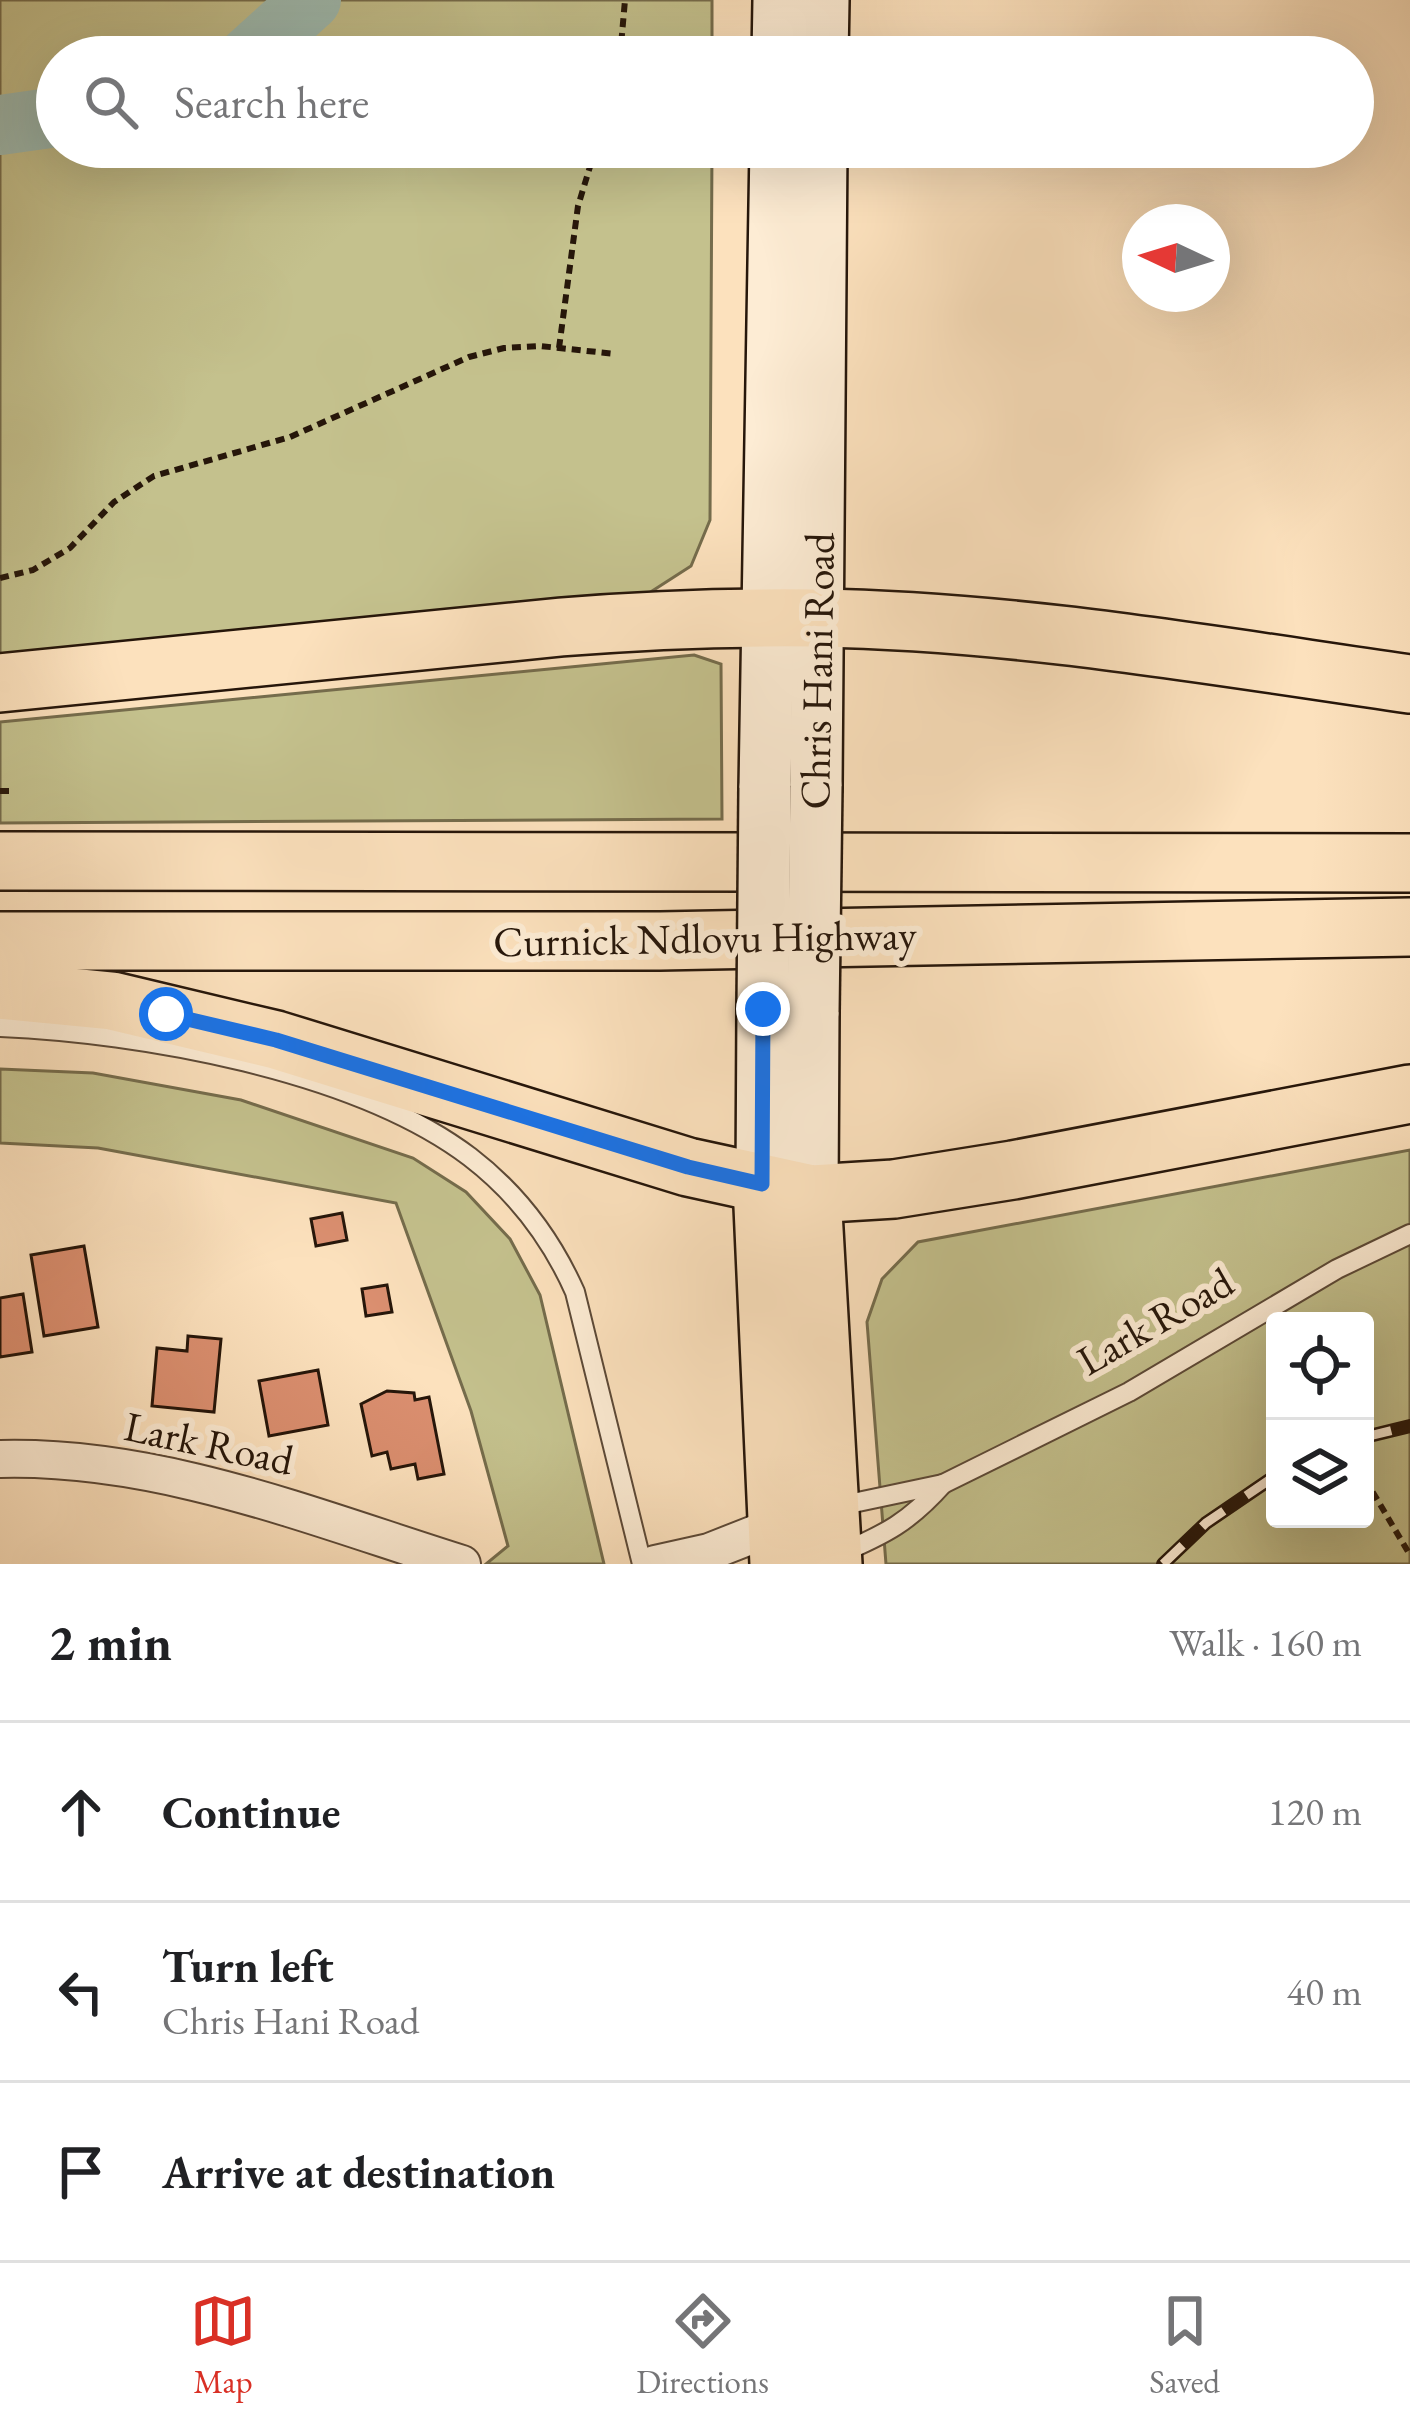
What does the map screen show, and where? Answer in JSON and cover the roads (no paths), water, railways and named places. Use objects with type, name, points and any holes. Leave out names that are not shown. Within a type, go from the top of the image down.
[{"type":"main road","name":"Chris Hani Road","points":[[778,168],[819,502],[792,618],[765,788],[788,1011],[787,1189]]},
{"type":"main road","name":"Chris Hani Road","points":[[788,1011],[816,786],[792,618],[768,502],[818,168]]},
{"type":"main road","points":[[0,683],[561,626],[792,618],[1121,643],[1410,684]]},
{"type":"main road","name":"Curnick Ndlovu Highway","points":[[0,861],[1410,863]]},
{"type":"main road","name":"Curnick Ndlovu Highway","points":[[0,941],[660,941],[1410,927]]},
{"type":"main road","points":[[0,990],[112,1001],[276,1040],[688,1167],[787,1189],[895,1189],[1410,1094]]},
{"type":"main road","points":[[787,1189],[810,1547]]},
{"type":"street","name":"Lark Road","points":[[0,1459],[100,1465],[200,1484],[307,1510],[462,1564]]},
{"type":"street","name":"Lark Road","points":[[655,1564],[709,1552],[810,1547]]},
{"type":"lane","points":[[0,1028],[101,1034],[222,1056],[350,1095],[468,1156],[511,1194],[545,1234],[575,1292],[642,1564]]},
{"type":"lane","name":"Lark Road","points":[[810,1547],[1129,1392],[1336,1269],[1410,1234]]},
{"type":"lane","name":"Lark Road","points":[[810,1547],[894,1531],[943,1484]]},
{"type":"waterway","points":[[271,36],[311,0]]},
{"type":"waterway","points":[[0,125],[36,120]]},
{"type":"railway","points":[[1374,1435],[1410,1426]]},
{"type":"railway","points":[[1163,1564],[1206,1523],[1266,1482]]}]
